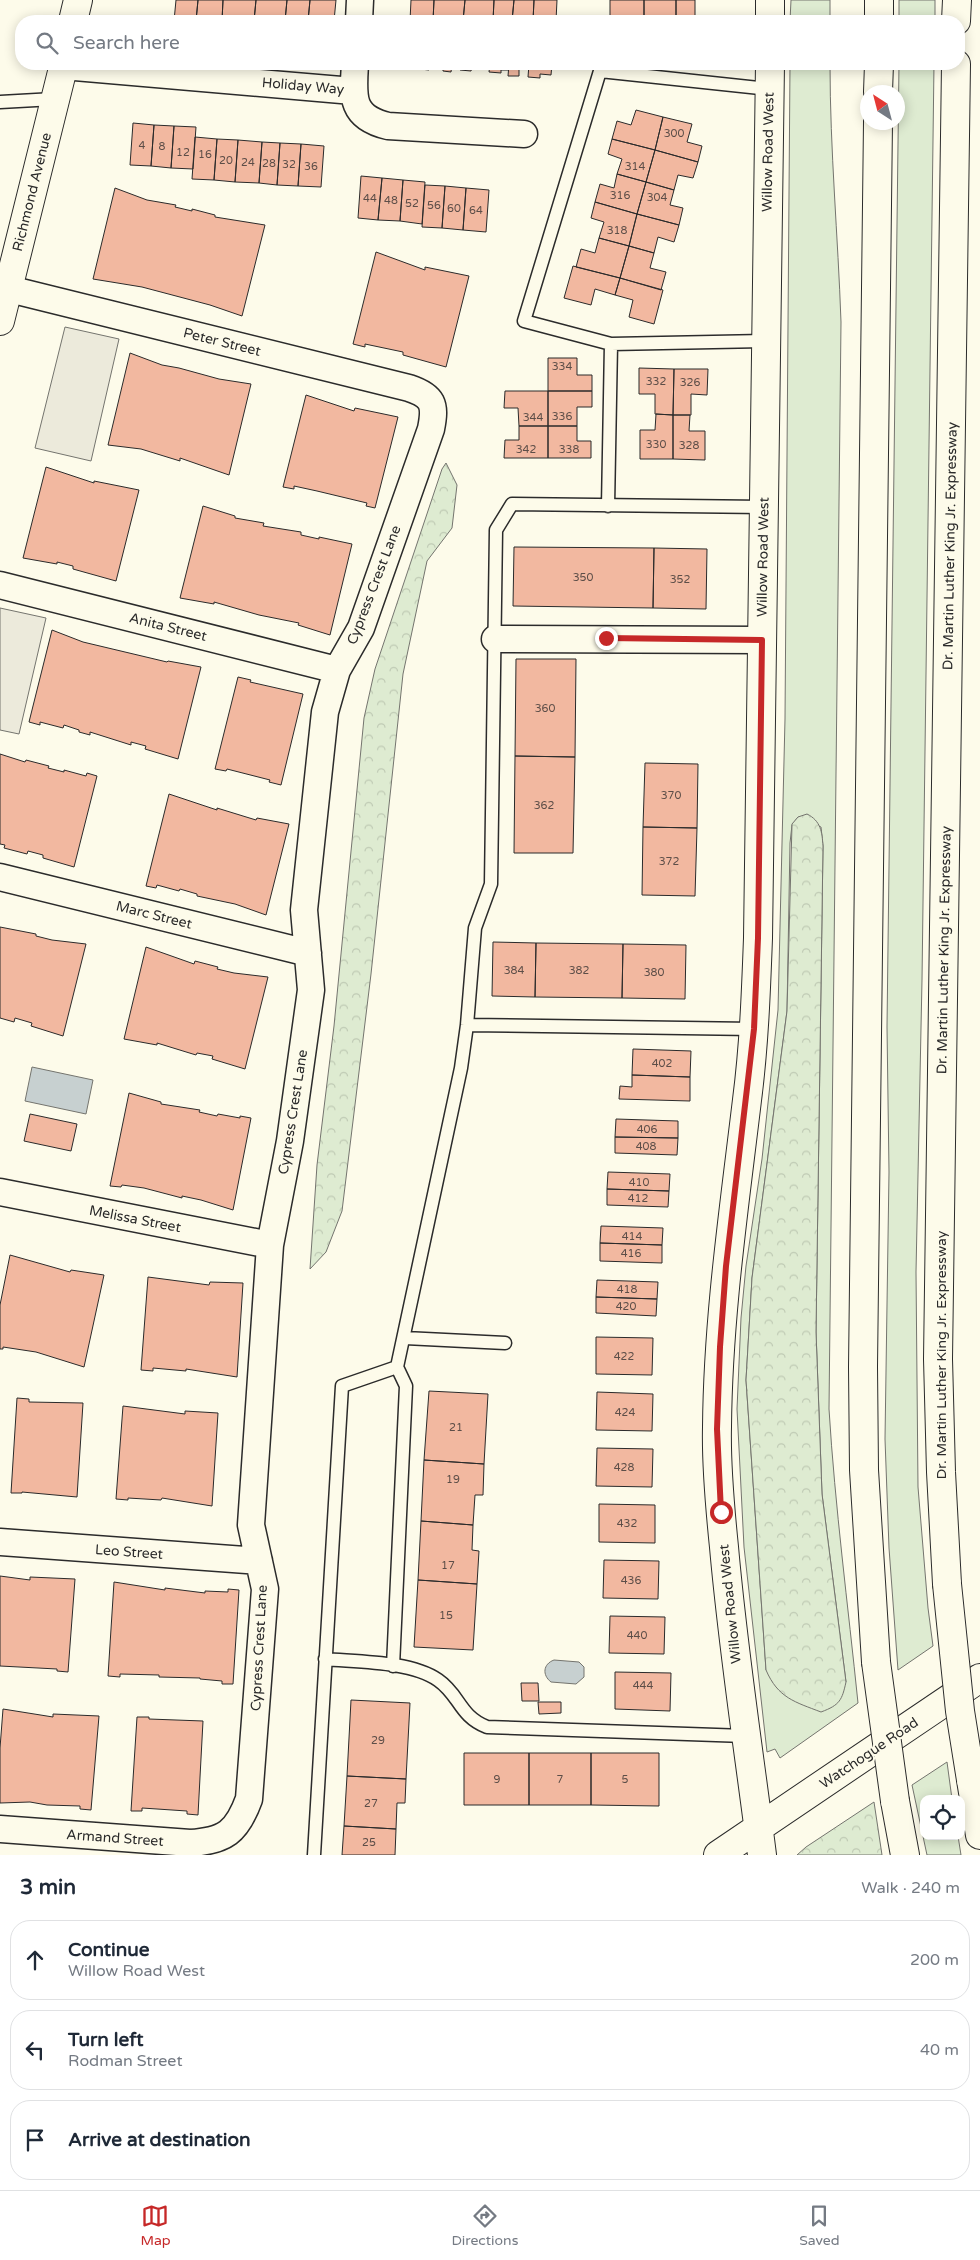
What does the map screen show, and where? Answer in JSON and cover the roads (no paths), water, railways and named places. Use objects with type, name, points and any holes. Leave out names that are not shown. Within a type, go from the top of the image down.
[{"type":"main road","points":[[74,15],[78,0]]},
{"type":"main road","points":[[770,0],[770,15]]},
{"type":"main road","points":[[879,0],[879,15]]},
{"type":"main road","points":[[956,15],[957,0]]},
{"type":"main road","name":"Richmond Avenue","points":[[0,321],[62,70]]},
{"type":"main road","points":[[878,70],[878,85]]},
{"type":"main road","name":"Dr. Martin Luther King Jr. Expressway","points":[[956,70],[938,1359],[941,1472],[947,1584],[960,1711],[980,1835]]},
{"type":"main road","name":"Willow Road West","points":[[762,1855],[745,1736],[728,1590],[717,1429],[720,1347],[726,1266],[754,1029],[758,938],[769,76]]},
{"type":"main road","points":[[878,130],[863,1367],[864,1479],[876,1662],[895,1801],[905,1855]]},
{"type":"main road","name":"Watchogue Road","points":[[718,1855],[980,1678]]},
{"type":"street","points":[[359,15],[360,0]]},
{"type":"street","name":"Holiday Way","points":[[119,70],[353,91],[359,110],[376,123],[388,126],[524,134]]},
{"type":"street","points":[[353,91],[355,70]]},
{"type":"street","name":"Peter Street","points":[[9,288],[409,388],[424,393],[432,402]]},
{"type":"street","name":"Cypress Crest Lane","points":[[228,1834],[241,1819],[249,1799],[265,1589],[251,1525],[270,1245],[290,1141],[311,990],[304,910],[325,712],[337,670],[361,628],[431,429],[434,416],[432,402]]},
{"type":"street","name":"Anita Street","points":[[0,585],[337,670]]},
{"type":"street","points":[[495,639],[762,640]]},
{"type":"street","name":"Marc Street","points":[[0,877],[308,953]]},
{"type":"street","name":"Melissa Street","points":[[0,1192],[270,1245]]},
{"type":"street","name":"Leo Street","points":[[0,1542],[259,1562]]},
{"type":"street","name":"Armand Street","points":[[0,1829],[190,1843],[208,1842],[228,1834]]},
{"type":"lane","points":[[766,341],[611,344],[524,322],[600,71],[769,76]]},
{"type":"lane","points":[[0,102],[54,99]]},
{"type":"lane","points":[[608,506],[611,344]]},
{"type":"lane","points":[[393,1666],[406,1386],[397,1366],[405,1338],[461,1068],[467,1025],[475,928],[491,884],[496,530],[512,504],[764,507]]},
{"type":"lane","points":[[467,1025],[754,1029]]},
{"type":"lane","points":[[405,1338],[505,1342]]},
{"type":"lane","points":[[314,1855],[342,1386],[397,1366]]},
{"type":"lane","points":[[325,1659],[404,1667],[438,1680],[451,1691],[466,1715],[474,1723],[487,1728],[745,1736]]}]
